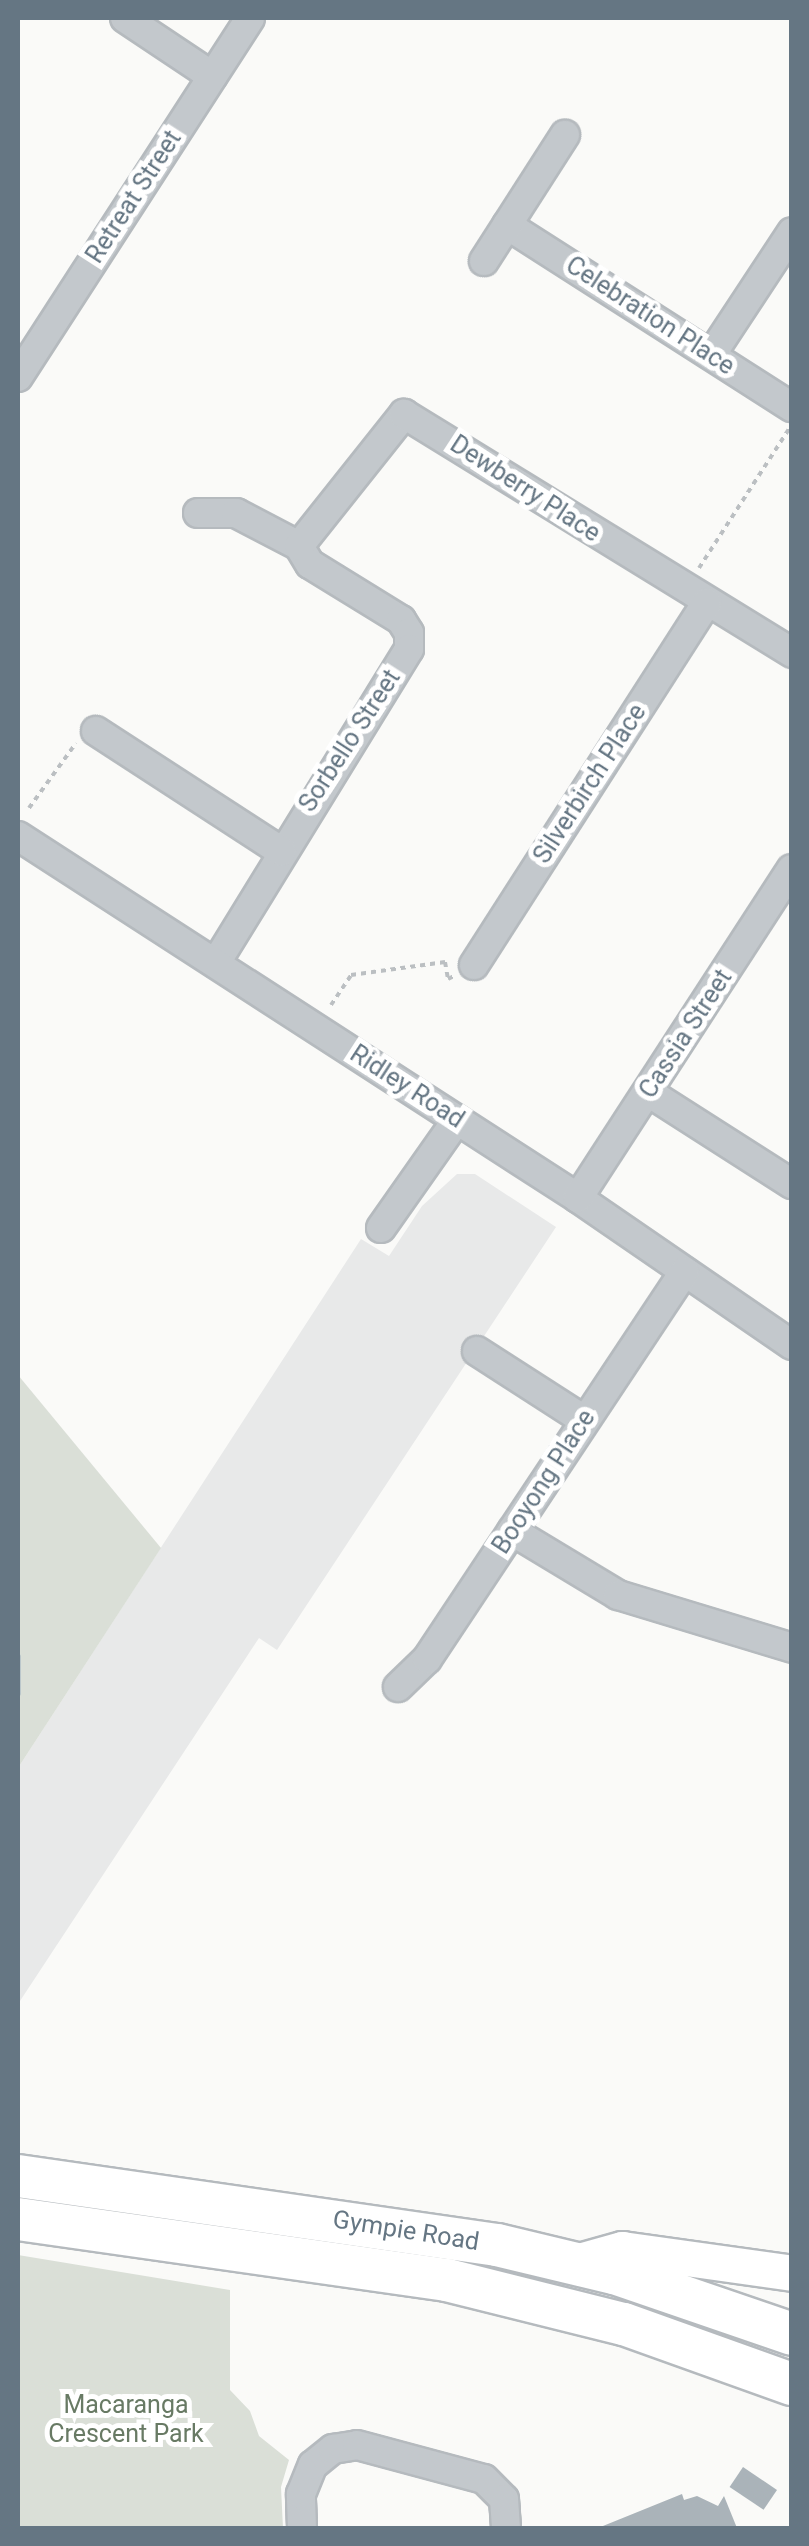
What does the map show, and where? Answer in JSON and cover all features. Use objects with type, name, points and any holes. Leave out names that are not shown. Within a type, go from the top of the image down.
[{"type":"highway","name":"Gympie Road","points":[[18,2176],[390,2228],[575,2262]]},
{"type":"highway","name":"Gympie Road","points":[[18,2219],[380,2269],[565,2306],[792,2384]]},
{"type":"highway","points":[[575,2262],[792,2334]]},
{"type":"main road","name":"Gympie Road","points":[[575,2262],[622,2249],[792,2272]]},
{"type":"street","points":[[125,18],[212,76]]},
{"type":"street","name":"Retreat Street","points":[[18,377],[250,18]]},
{"type":"street","points":[[484,261],[565,135]]},
{"type":"street","name":"Celebration Place","points":[[507,224],[792,408]]},
{"type":"street","points":[[711,355],[792,232]]},
{"type":"street","name":"Dewberry Place","points":[[299,546],[404,414],[706,590],[792,653]]},
{"type":"street","name":"Sorbello Street","points":[[198,513],[236,513],[299,546],[310,564],[402,620],[409,648],[281,851],[216,963]]},
{"type":"street","name":"Silverbirch Place","points":[[474,966],[706,590]]},
{"type":"street","points":[[96,731],[281,851]]},
{"type":"street","name":"Ridley Road","points":[[18,836],[578,1198],[792,1345]]},
{"type":"street","name":"Cassia Street","points":[[578,1198],[792,870]]},
{"type":"street","points":[[648,1092],[792,1184]]},
{"type":"street","points":[[381,1228],[457,1120]]},
{"type":"street","name":"Booyong Place","points":[[398,1687],[428,1659],[684,1272]]},
{"type":"street","points":[[476,1352],[584,1420]]},
{"type":"street","points":[[512,1531],[618,1595],[792,1648]]},
{"type":"street","points":[[302,2528],[301,2494],[313,2465],[333,2449],[358,2446],[484,2479],[504,2498],[506,2528]]},
{"type":"path","points":[[706,590],[697,572],[792,425]]},
{"type":"path","points":[[29,808],[64,754],[96,731]]},
{"type":"path","points":[[331,1006],[352,975],[445,962],[448,979],[474,966]]},
{"type":"shaded area","points":[[457,1174],[475,1174],[556,1227],[277,1650],[259,1638],[18,2004],[18,1768],[361,1239],[389,1256],[422,1206]]},
{"type":"green space","points":[[18,1375],[161,1548],[18,1768]]},
{"type":"green space","name":"Macaranga Crescent Park","points":[[18,2255],[230,2290],[230,2390],[250,2411],[259,2436],[289,2460],[281,2487],[283,2528],[18,2528]]},
{"type":"building","points":[[743,2467],[777,2490],[764,2510],[730,2487]]},
{"type":"building","points":[[682,2494],[684,2500],[697,2496],[718,2506],[724,2496],[737,2528],[598,2528]]},
{"type":"waterway","points":[[18,1656],[18,1693]]}]
